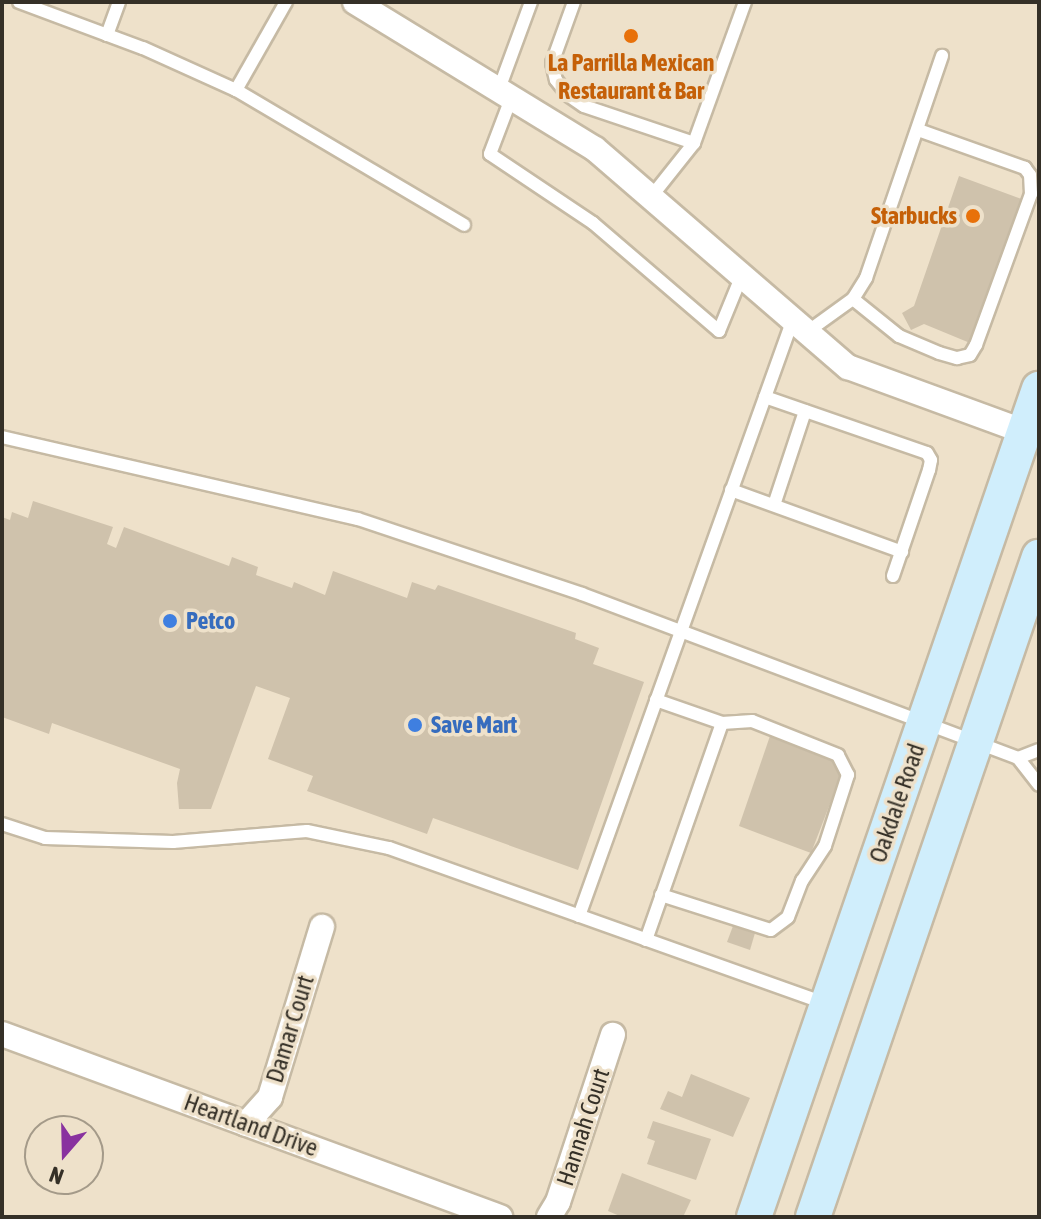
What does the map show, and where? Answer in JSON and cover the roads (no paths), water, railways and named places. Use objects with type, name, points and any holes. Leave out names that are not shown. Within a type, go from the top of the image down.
[{"type":"main road","name":"Oakdale Road","points":[[754,1217],[1039,389]]},
{"type":"main road","points":[[813,1217],[1039,557]]},
{"type":"street","points":[[355,2],[595,149],[848,367],[1023,431]]},
{"type":"street","name":"Damar Court","points":[[246,1124],[270,1097],[322,927]]},
{"type":"street","name":"Heartland Drive","points":[[2,1034],[500,1217]]},
{"type":"street","name":"Hannah Court","points":[[549,1217],[558,1202],[613,1035]]},
{"type":"lane","points":[[19,2],[107,35],[236,90],[464,225]]},
{"type":"lane","points":[[107,35],[119,2]]},
{"type":"lane","points":[[236,90],[286,2]]},
{"type":"lane","points":[[531,2],[490,154],[593,223],[719,331],[742,275]]},
{"type":"lane","points":[[574,2],[552,63],[556,80],[568,95],[584,106],[694,143]]},
{"type":"lane","points":[[651,197],[694,143],[745,2]]},
{"type":"lane","points":[[579,916],[765,397],[800,326],[853,299],[866,278],[942,56]]},
{"type":"lane","points":[[853,299],[899,336],[939,353],[957,358],[970,355],[976,345],[1031,194],[1030,175],[1025,168],[918,130]]},
{"type":"lane","points":[[765,397],[927,453],[931,460],[929,470],[893,576]]},
{"type":"lane","points":[[774,505],[805,411]]},
{"type":"lane","points":[[2,437],[358,519],[680,631],[977,741],[1018,758],[1039,785]]},
{"type":"lane","points":[[731,490],[902,552]]},
{"type":"lane","points":[[656,700],[722,723],[752,721],[838,755],[848,775],[819,859],[802,881],[788,917],[771,930],[661,895]]},
{"type":"lane","points":[[646,940],[722,723]]},
{"type":"lane","points":[[1018,758],[1039,750]]},
{"type":"lane","points":[[2,824],[45,838],[173,842],[307,831],[389,848],[827,1004]]},
{"type":"place","name":"La Parrilla Mexican Restaurant & Bar","points":[[631,36]]},
{"type":"place","name":"Starbucks","points":[[973,216]]},
{"type":"place","name":"Petco","points":[[170,621]]},
{"type":"place","name":"Save Mart","points":[[415,725]]}]
